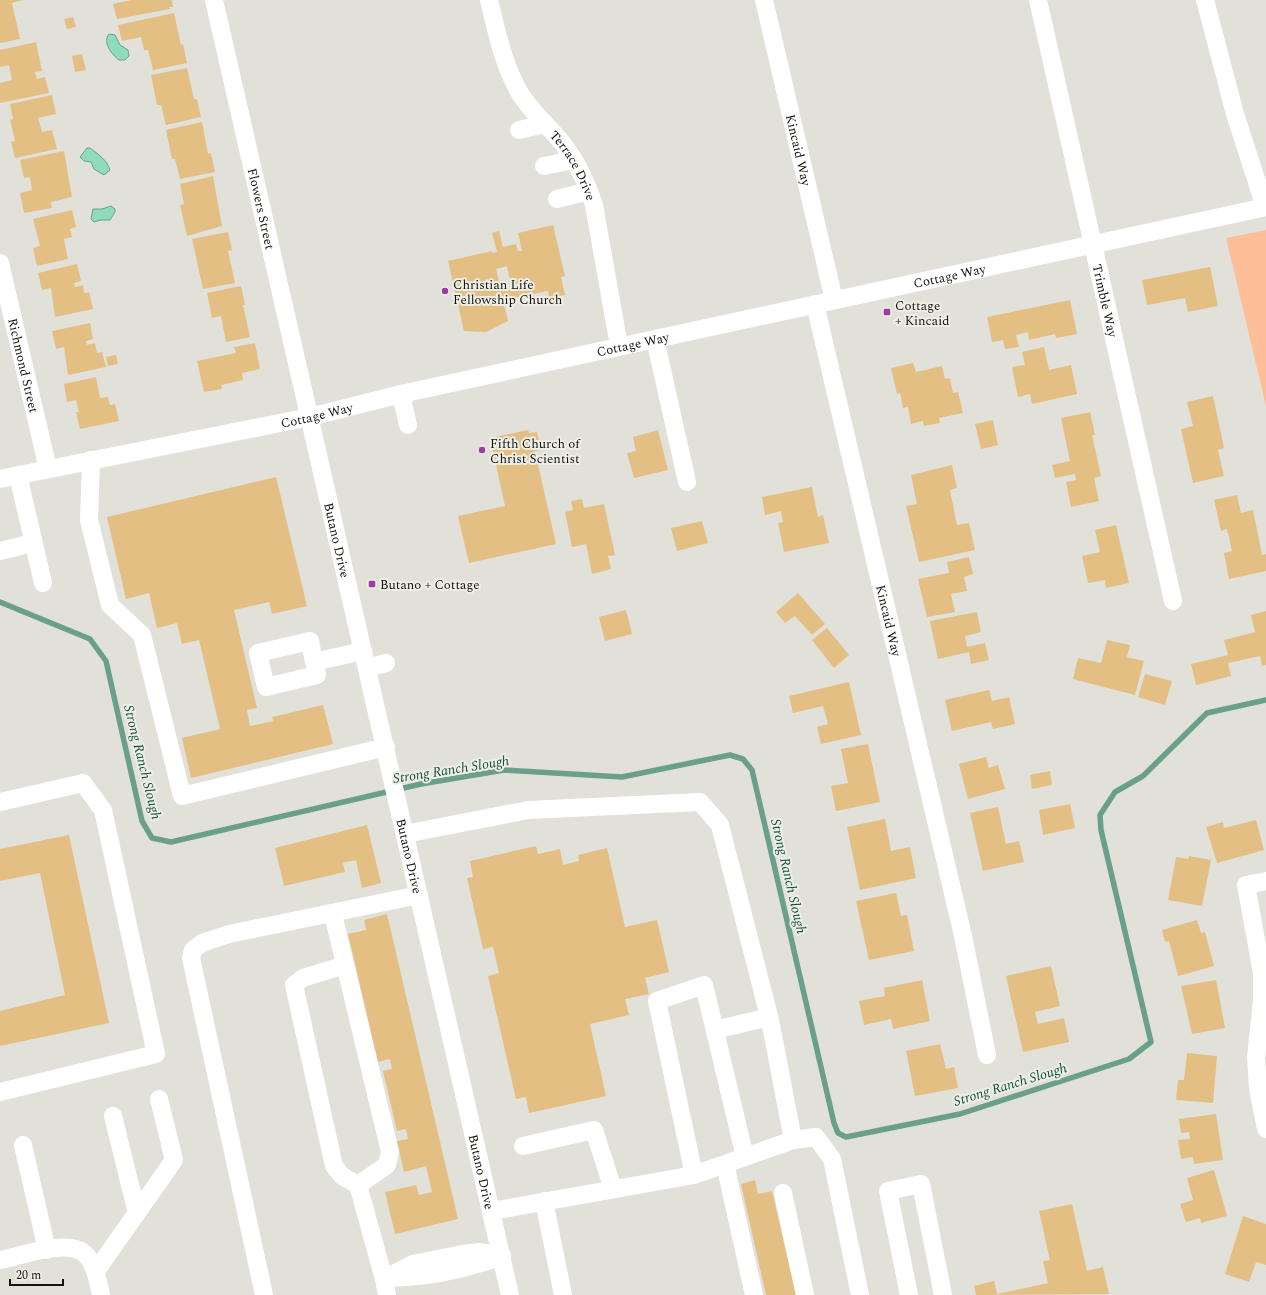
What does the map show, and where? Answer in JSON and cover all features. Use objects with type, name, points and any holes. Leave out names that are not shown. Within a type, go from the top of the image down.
[{"type":"street","name":"Flowers Street","points":[[214,0],[310,417]]},
{"type":"street","name":"Terrace Drive","points":[[489,0],[502,56],[507,70],[521,95],[559,139],[574,160],[589,191],[594,205],[619,346]]},
{"type":"street","name":"Kincaid Way","points":[[764,0],[834,300]]},
{"type":"street","name":"Trimble Way","points":[[1038,0],[1172,601]]},
{"type":"street","points":[[1205,0],[1235,114],[1265,207]]},
{"type":"street","points":[[519,130],[545,124]]},
{"type":"street","points":[[544,166],[574,160]]},
{"type":"street","points":[[556,199],[589,191]]},
{"type":"street","name":"Cottage Way","points":[[0,479],[310,417],[401,394],[619,346],[1265,207]]},
{"type":"street","name":"Richmond Street","points":[[0,263],[48,469]]},
{"type":"street","name":"Kincaid Way","points":[[815,304],[963,936],[987,1055]]},
{"type":"street","points":[[655,339],[687,482]]},
{"type":"street","points":[[401,394],[408,425]]},
{"type":"street","name":"Butano Drive","points":[[310,417],[510,1295]]},
{"type":"street","points":[[90,460],[89,520],[110,605],[142,635],[182,796],[386,747]]},
{"type":"street","points":[[18,475],[43,583]]},
{"type":"street","points":[[0,551],[33,543]]},
{"type":"street","points":[[314,662],[365,659],[386,663]]},
{"type":"street","points":[[0,802],[84,783],[102,810],[156,1054],[0,1092]]},
{"type":"street","points":[[405,834],[528,810],[700,802],[720,825],[769,1017],[793,1140]]},
{"type":"street","points":[[1266,881],[1246,885],[1262,973],[1262,1000],[1256,1058],[1258,1088],[1266,1128]]},
{"type":"street","points":[[264,1295],[191,958],[193,950],[202,943],[222,937],[419,895]]},
{"type":"street","points":[[333,914],[390,1152],[388,1165],[358,1185]]},
{"type":"street","points":[[345,965],[303,978],[294,985],[334,1166],[342,1176],[358,1185],[385,1287],[415,1277],[429,1268],[477,1265],[502,1256]]},
{"type":"street","points":[[694,1175],[657,1001],[704,984],[745,1157]]},
{"type":"street","points":[[715,1030],[769,1017]]},
{"type":"street","points":[[96,1272],[174,1160],[159,1099]]},
{"type":"street","points":[[113,1116],[137,1213]]},
{"type":"street","points":[[523,1146],[594,1130],[614,1189]]},
{"type":"street","points":[[492,1211],[694,1175],[793,1140],[816,1137],[832,1159],[860,1295]]},
{"type":"street","points":[[23,1146],[47,1250]]},
{"type":"street","points":[[725,1164],[754,1295]]},
{"type":"street","points":[[909,1295],[888,1191],[921,1184],[943,1295]]},
{"type":"street","points":[[783,1193],[805,1295]]},
{"type":"street","points":[[544,1201],[563,1295]]},
{"type":"street","points":[[0,1260],[47,1250],[72,1247],[85,1253],[96,1272],[101,1295]]},
{"type":"shaded area","points":[[109,34],[115,35],[120,45],[128,50],[129,56],[125,60],[119,60],[111,52],[107,44],[107,37]]},
{"type":"shaded area","points":[[87,148],[90,148],[107,163],[110,170],[104,175],[94,169],[91,162],[84,161],[80,157]]},
{"type":"shaded area","points":[[111,206],[115,209],[115,212],[110,220],[94,222],[91,219],[93,209],[102,209]]},
{"type":"shaded area","points":[[1266,230],[1266,406],[1226,238]]},
{"type":"building","points":[[0,0],[23,0],[12,3],[20,39],[0,43]]},
{"type":"building","points":[[132,0],[172,0],[173,7],[169,7],[170,9],[117,19],[113,4]]},
{"type":"building","points":[[174,13],[181,45],[183,44],[187,63],[153,70],[148,50],[144,50],[141,37],[122,41],[118,25]]},
{"type":"building","points":[[73,17],[76,27],[67,29],[64,19]]},
{"type":"building","points":[[36,42],[42,71],[35,72],[37,79],[45,77],[49,93],[0,103],[0,83],[12,80],[9,65],[0,67],[0,50]]},
{"type":"building","points":[[82,54],[86,70],[75,72],[72,56]]},
{"type":"building","points":[[187,68],[194,99],[197,99],[201,117],[166,125],[161,105],[157,105],[151,75]]},
{"type":"building","points":[[52,95],[56,114],[38,118],[42,132],[52,130],[57,149],[15,158],[11,142],[15,141],[10,120],[13,119],[10,104]]},
{"type":"building","points":[[202,122],[208,154],[211,153],[215,172],[180,179],[175,159],[172,159],[166,130]]},
{"type":"building","points":[[64,151],[72,197],[51,202],[52,208],[24,213],[20,193],[32,190],[30,177],[24,178],[20,160]]},
{"type":"building","points":[[213,176],[222,226],[187,236],[180,205],[184,204],[180,184]]},
{"type":"building","points":[[72,210],[76,227],[70,229],[72,237],[64,239],[68,259],[37,266],[33,248],[40,246],[33,219]]},
{"type":"building","points":[[553,225],[565,276],[561,277],[565,295],[549,298],[548,291],[503,300],[508,321],[486,332],[464,331],[448,261],[492,251],[492,253],[497,252],[492,233],[499,231],[503,247],[516,244],[518,251],[522,251],[518,233]],"holes":[[[507,266],[512,289],[501,291],[496,269]]]},
{"type":"building","points":[[228,232],[232,250],[228,251],[235,283],[203,289],[192,239]]},
{"type":"building","points":[[77,264],[81,281],[74,283],[75,287],[83,285],[84,293],[89,292],[93,309],[55,317],[51,288],[42,290],[38,273]]},
{"type":"building","points":[[1210,267],[1218,306],[1188,312],[1185,298],[1147,305],[1142,280]]},
{"type":"building","points":[[241,286],[245,305],[243,305],[250,337],[226,342],[221,316],[212,318],[207,293]]},
{"type":"building","points":[[1070,300],[1077,334],[1056,338],[1055,334],[1029,340],[1028,332],[1016,335],[1019,347],[1005,349],[1003,340],[992,342],[987,317]]},
{"type":"building","points":[[90,323],[93,339],[86,341],[87,345],[95,343],[97,353],[102,352],[106,367],[68,375],[64,347],[56,349],[52,331]]},
{"type":"building","points":[[255,343],[260,369],[242,373],[243,380],[221,385],[222,389],[204,392],[197,361],[236,353],[234,347]]},
{"type":"building","points":[[1044,347],[1049,370],[1071,365],[1077,394],[1032,404],[1030,394],[1018,397],[1012,367],[1025,365],[1022,352]]},
{"type":"building","points":[[116,355],[118,364],[108,366],[106,357]]},
{"type":"building","points":[[913,363],[916,372],[942,366],[945,379],[950,378],[953,393],[958,392],[963,413],[939,418],[940,423],[924,426],[923,421],[911,424],[908,407],[903,408],[900,393],[897,394],[891,368]]},
{"type":"building","points":[[96,377],[100,398],[108,397],[110,405],[115,404],[119,421],[80,429],[76,412],[79,412],[76,400],[67,402],[64,384]]},
{"type":"building","points":[[1213,396],[1224,448],[1218,450],[1224,476],[1193,483],[1181,429],[1193,426],[1187,402]]},
{"type":"building","points":[[1090,412],[1095,435],[1092,435],[1101,476],[1094,478],[1099,501],[1071,507],[1066,482],[1076,480],[1075,474],[1055,478],[1052,465],[1070,461],[1061,418]]},
{"type":"building","points":[[993,420],[998,445],[981,449],[975,424]]},
{"type":"building","points":[[528,430],[529,433],[537,432],[541,450],[535,451],[556,544],[469,563],[458,516],[505,506],[490,438]]},
{"type":"building","points":[[658,430],[668,470],[634,478],[627,453],[636,451],[633,437]]},
{"type":"building","points":[[952,465],[957,488],[950,490],[957,525],[969,523],[975,550],[919,562],[906,506],[917,504],[911,475]]},
{"type":"building","points":[[276,477],[307,606],[272,614],[269,602],[234,610],[257,708],[247,710],[250,726],[273,721],[272,717],[323,705],[333,744],[191,778],[182,738],[220,729],[199,640],[182,644],[177,623],[157,628],[149,593],[126,599],[107,517]]},
{"type":"building","points":[[812,487],[818,517],[823,515],[829,543],[784,552],[778,523],[783,522],[781,511],[765,515],[762,497]]},
{"type":"building","points":[[1237,495],[1241,513],[1253,510],[1262,555],[1266,554],[1266,571],[1229,579],[1224,553],[1232,551],[1227,529],[1221,531],[1214,500]]},
{"type":"building","points":[[582,499],[584,508],[604,504],[615,555],[608,556],[611,569],[592,574],[586,544],[572,547],[565,512],[573,510],[571,501]]},
{"type":"building","points":[[702,521],[708,543],[677,551],[671,528]]},
{"type":"building","points":[[1116,525],[1129,583],[1106,588],[1105,580],[1088,583],[1082,556],[1100,552],[1095,530]]},
{"type":"building","points":[[969,557],[973,574],[964,577],[967,591],[951,594],[955,612],[927,617],[918,579],[949,573],[947,562]]},
{"type":"building","points":[[798,593],[825,624],[812,635],[795,616],[785,623],[776,612]]},
{"type":"building","points":[[626,610],[632,634],[605,641],[599,617]]},
{"type":"building","points":[[1266,611],[1266,665],[1262,666],[1260,656],[1228,663],[1231,676],[1196,685],[1191,664],[1228,655],[1224,640],[1255,632],[1251,615]]},
{"type":"building","points":[[977,612],[981,632],[965,636],[967,647],[985,643],[989,660],[971,664],[969,652],[938,659],[930,621]]},
{"type":"building","points":[[827,628],[849,655],[834,668],[812,640]]},
{"type":"building","points":[[1107,640],[1130,645],[1127,657],[1144,661],[1135,695],[1073,679],[1078,658],[1101,663]]},
{"type":"building","points":[[1145,674],[1172,681],[1165,705],[1138,697]]},
{"type":"building","points":[[849,682],[861,735],[821,744],[817,727],[828,724],[823,706],[793,713],[789,696]]},
{"type":"building","points":[[989,690],[992,701],[1009,697],[1015,724],[993,729],[991,722],[952,731],[945,700]]},
{"type":"building","points":[[868,744],[880,802],[836,811],[831,786],[848,783],[841,749]]},
{"type":"building","points":[[986,757],[989,768],[998,765],[1005,789],[968,799],[959,764]]},
{"type":"building","points":[[1050,771],[1052,785],[1032,789],[1030,775]]},
{"type":"building","points":[[1070,804],[1075,828],[1043,835],[1039,810]]},
{"type":"building","points":[[998,807],[1006,844],[1019,841],[1024,862],[983,871],[970,813]]},
{"type":"building","points":[[885,819],[891,851],[910,847],[916,878],[860,890],[847,827]]},
{"type":"building","points":[[1256,820],[1264,850],[1217,863],[1206,827],[1223,822],[1224,828]]},
{"type":"building","points":[[367,825],[381,883],[362,888],[356,860],[343,863],[345,872],[284,886],[275,848]]},
{"type":"building","points":[[69,835],[109,1023],[0,1046],[0,1011],[65,995],[40,873],[0,881],[0,849]]},
{"type":"building","points":[[536,846],[538,854],[560,849],[563,865],[579,861],[578,855],[607,848],[625,927],[657,920],[669,972],[645,978],[649,994],[625,999],[629,1015],[590,1024],[606,1096],[529,1113],[526,1097],[516,1099],[488,976],[499,973],[493,947],[483,949],[467,878],[473,877],[470,861]]},
{"type":"building","points":[[1189,856],[1211,860],[1202,906],[1168,900],[1176,857],[1188,859]]},
{"type":"building","points":[[896,893],[901,916],[907,915],[914,951],[869,960],[856,901]]},
{"type":"building","points":[[387,914],[458,1219],[395,1234],[385,1192],[416,1185],[419,1195],[432,1192],[426,1166],[404,1172],[397,1141],[408,1139],[406,1129],[397,1131],[383,1071],[392,1069],[390,1059],[378,1062],[348,934],[366,930],[364,920]]},
{"type":"building","points":[[1197,920],[1201,933],[1205,932],[1214,966],[1178,976],[1169,941],[1165,942],[1162,930]]},
{"type":"building","points":[[1051,966],[1060,1006],[1035,1012],[1038,1024],[1064,1018],[1069,1042],[1023,1052],[1006,976]]},
{"type":"building","points":[[922,980],[930,1021],[893,1029],[891,1019],[864,1025],[859,1001],[885,996],[884,988]]},
{"type":"building","points":[[1216,980],[1225,1028],[1192,1034],[1181,986]]},
{"type":"building","points":[[940,1044],[946,1069],[954,1067],[958,1088],[915,1096],[906,1051]]},
{"type":"building","points":[[1187,1053],[1217,1056],[1213,1103],[1176,1100],[1178,1080],[1184,1080]]},
{"type":"building","points":[[1216,1114],[1223,1160],[1194,1164],[1193,1157],[1181,1159],[1178,1140],[1190,1139],[1189,1132],[1181,1133],[1179,1119]]},
{"type":"building","points":[[1214,1170],[1227,1216],[1201,1223],[1200,1218],[1186,1222],[1180,1204],[1193,1200],[1187,1178]]},
{"type":"building","points":[[755,1180],[758,1194],[772,1191],[796,1295],[766,1295],[741,1184]]},
{"type":"building","points":[[1072,1204],[1087,1271],[1103,1267],[1109,1294],[976,1295],[974,1286],[994,1281],[997,1294],[1048,1283],[1043,1261],[1050,1260],[1039,1211]]},
{"type":"building","points":[[1243,1216],[1266,1224],[1266,1265],[1256,1262],[1249,1282],[1225,1274]]},
{"type":"waterway","name":"Strong Ranch Slough","points":[[0,602],[90,639],[106,661],[142,821],[152,838],[171,842],[421,784],[504,770],[622,777],[730,755],[743,759],[752,770],[834,1123],[838,1133],[846,1137],[960,1114],[1129,1059],[1151,1042],[1101,830],[1100,815],[1115,792],[1143,776],[1207,713],[1266,700]]},
{"type":"place","name":"Christian Life Fellowship Church","points":[[445,291]]},
{"type":"place","name":"Cottage + Kincaid","points":[[887,312]]},
{"type":"place","name":"Fifth Church of Christ Scientist","points":[[482,450]]},
{"type":"place","name":"Butano + Cottage","points":[[372,584]]}]
